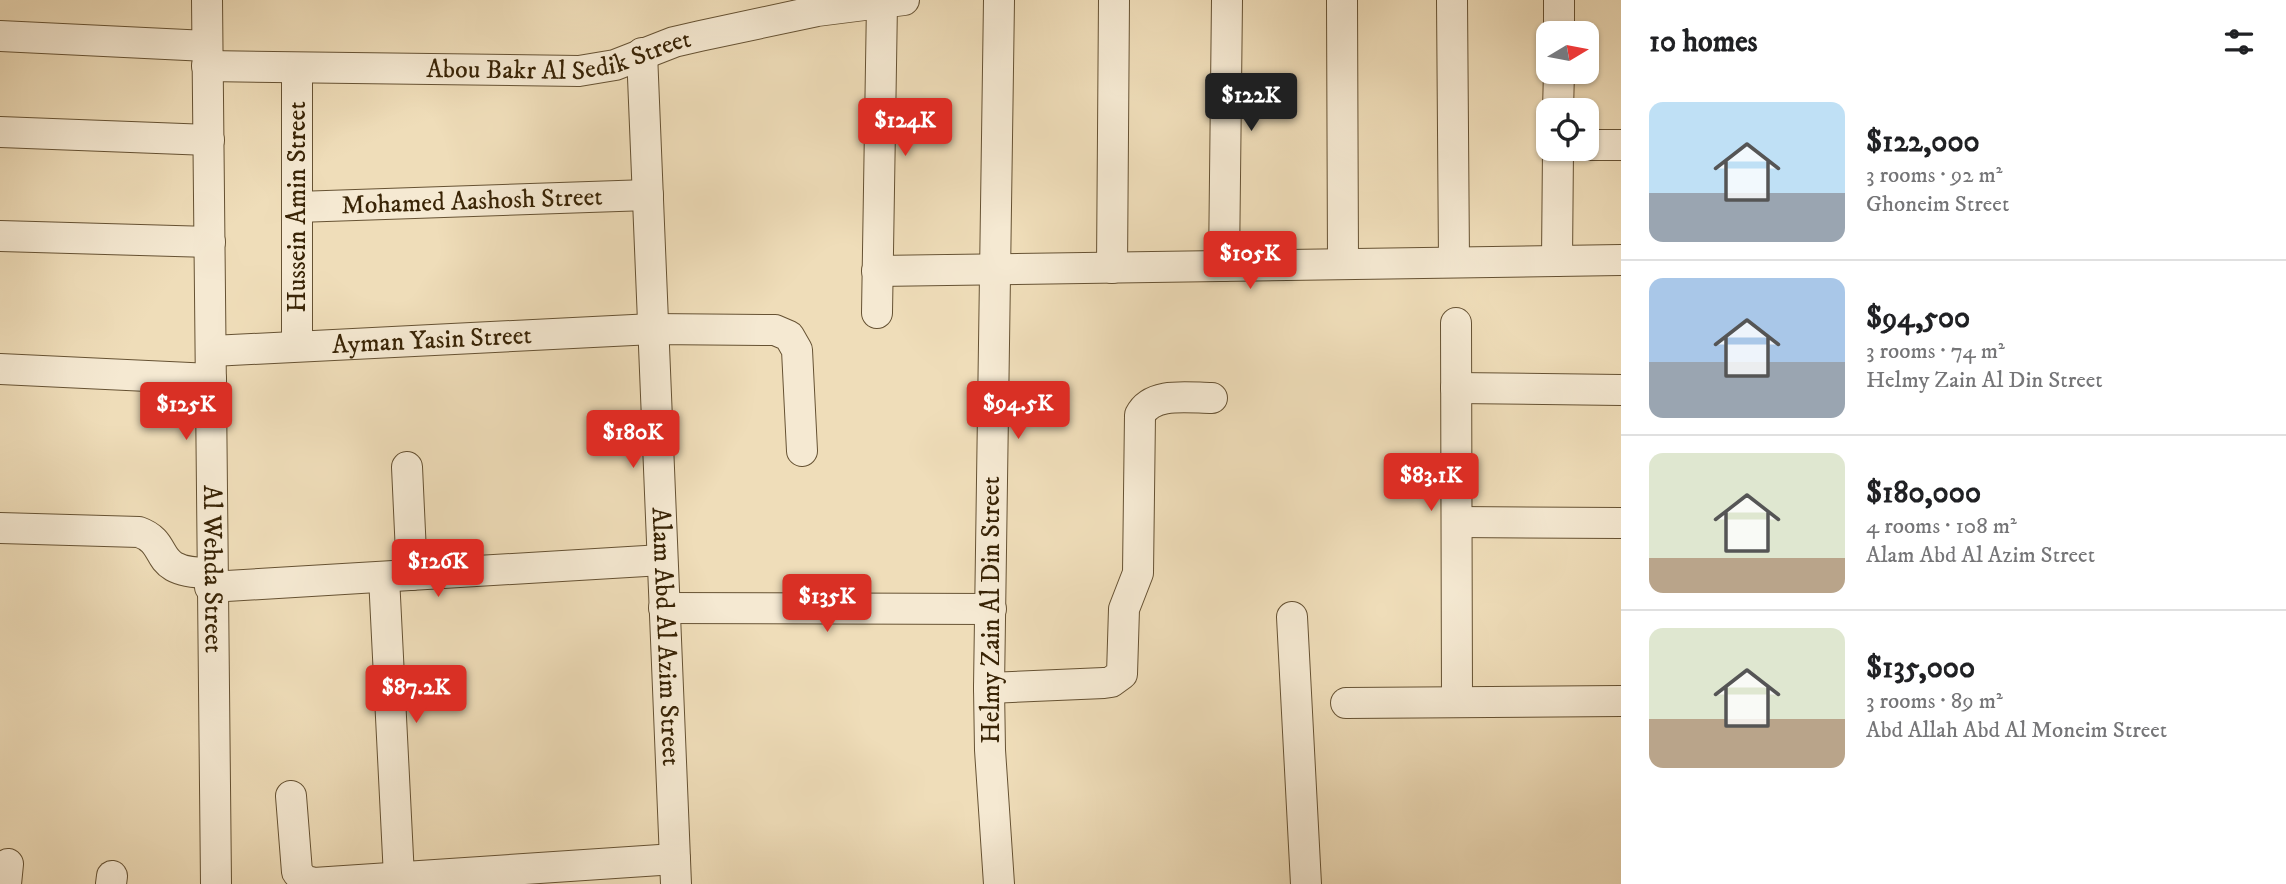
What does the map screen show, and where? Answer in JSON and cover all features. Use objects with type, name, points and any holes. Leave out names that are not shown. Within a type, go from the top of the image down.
[{"type":"street","name":"Al Wehda Street","points":[[207,0],[211,365],[210,580],[216,884]]},
{"type":"street","name":"Helmy Zain Al Din Street","points":[[999,0],[989,688],[990,750],[999,884]]},
{"type":"street","points":[[1112,268],[1114,0]]},
{"type":"street","points":[[1224,266],[1227,0]]},
{"type":"street","points":[[1342,0],[1343,264]]},
{"type":"street","points":[[1451,0],[1454,262]]},
{"type":"street","points":[[1559,0],[1559,21]]},
{"type":"street","name":"Abou Bakr Al Sedik Street","points":[[0,36],[207,56],[297,68],[579,71],[615,65],[674,42],[816,6],[893,1]]},
{"type":"street","points":[[877,313],[877,271],[893,1]]},
{"type":"street","name":"Alam Abd Al Azim Street","points":[[642,53],[676,871]]},
{"type":"street","name":"Hussein Amin Street","points":[[297,68],[297,346]]},
{"type":"street","points":[[0,132],[209,140]]},
{"type":"street","points":[[1599,145],[1621,145]]},
{"type":"street","points":[[1557,261],[1558,161]]},
{"type":"street","name":"Mohamed Aashosh Street","points":[[297,207],[648,195]]},
{"type":"street","points":[[0,236],[210,242]]},
{"type":"street","points":[[877,271],[1621,260]]},
{"type":"street","points":[[1456,323],[1457,702]]},
{"type":"street","name":"Ayman Yasin Street","points":[[0,369],[211,365],[297,346],[653,329],[768,329],[789,336],[798,357],[802,451]]},
{"type":"street","points":[[1456,388],[1621,390]]},
{"type":"street","points":[[989,688],[1104,683],[1111,682],[1122,674],[1125,660],[1124,609],[1138,573],[1140,415],[1143,408],[1156,400],[1212,398]]},
{"type":"street","points":[[399,877],[398,576],[407,467]]},
{"type":"street","points":[[1457,522],[1621,523]]},
{"type":"street","points":[[0,528],[139,532],[151,538],[163,559],[174,569],[210,580],[398,576],[662,560]]},
{"type":"street","points":[[664,608],[991,608]]},
{"type":"street","points":[[1292,617],[1306,884]]},
{"type":"street","points":[[1346,703],[1621,701]]},
{"type":"street","points":[[291,796],[297,872],[304,880],[314,883],[399,877],[676,871]]}]
